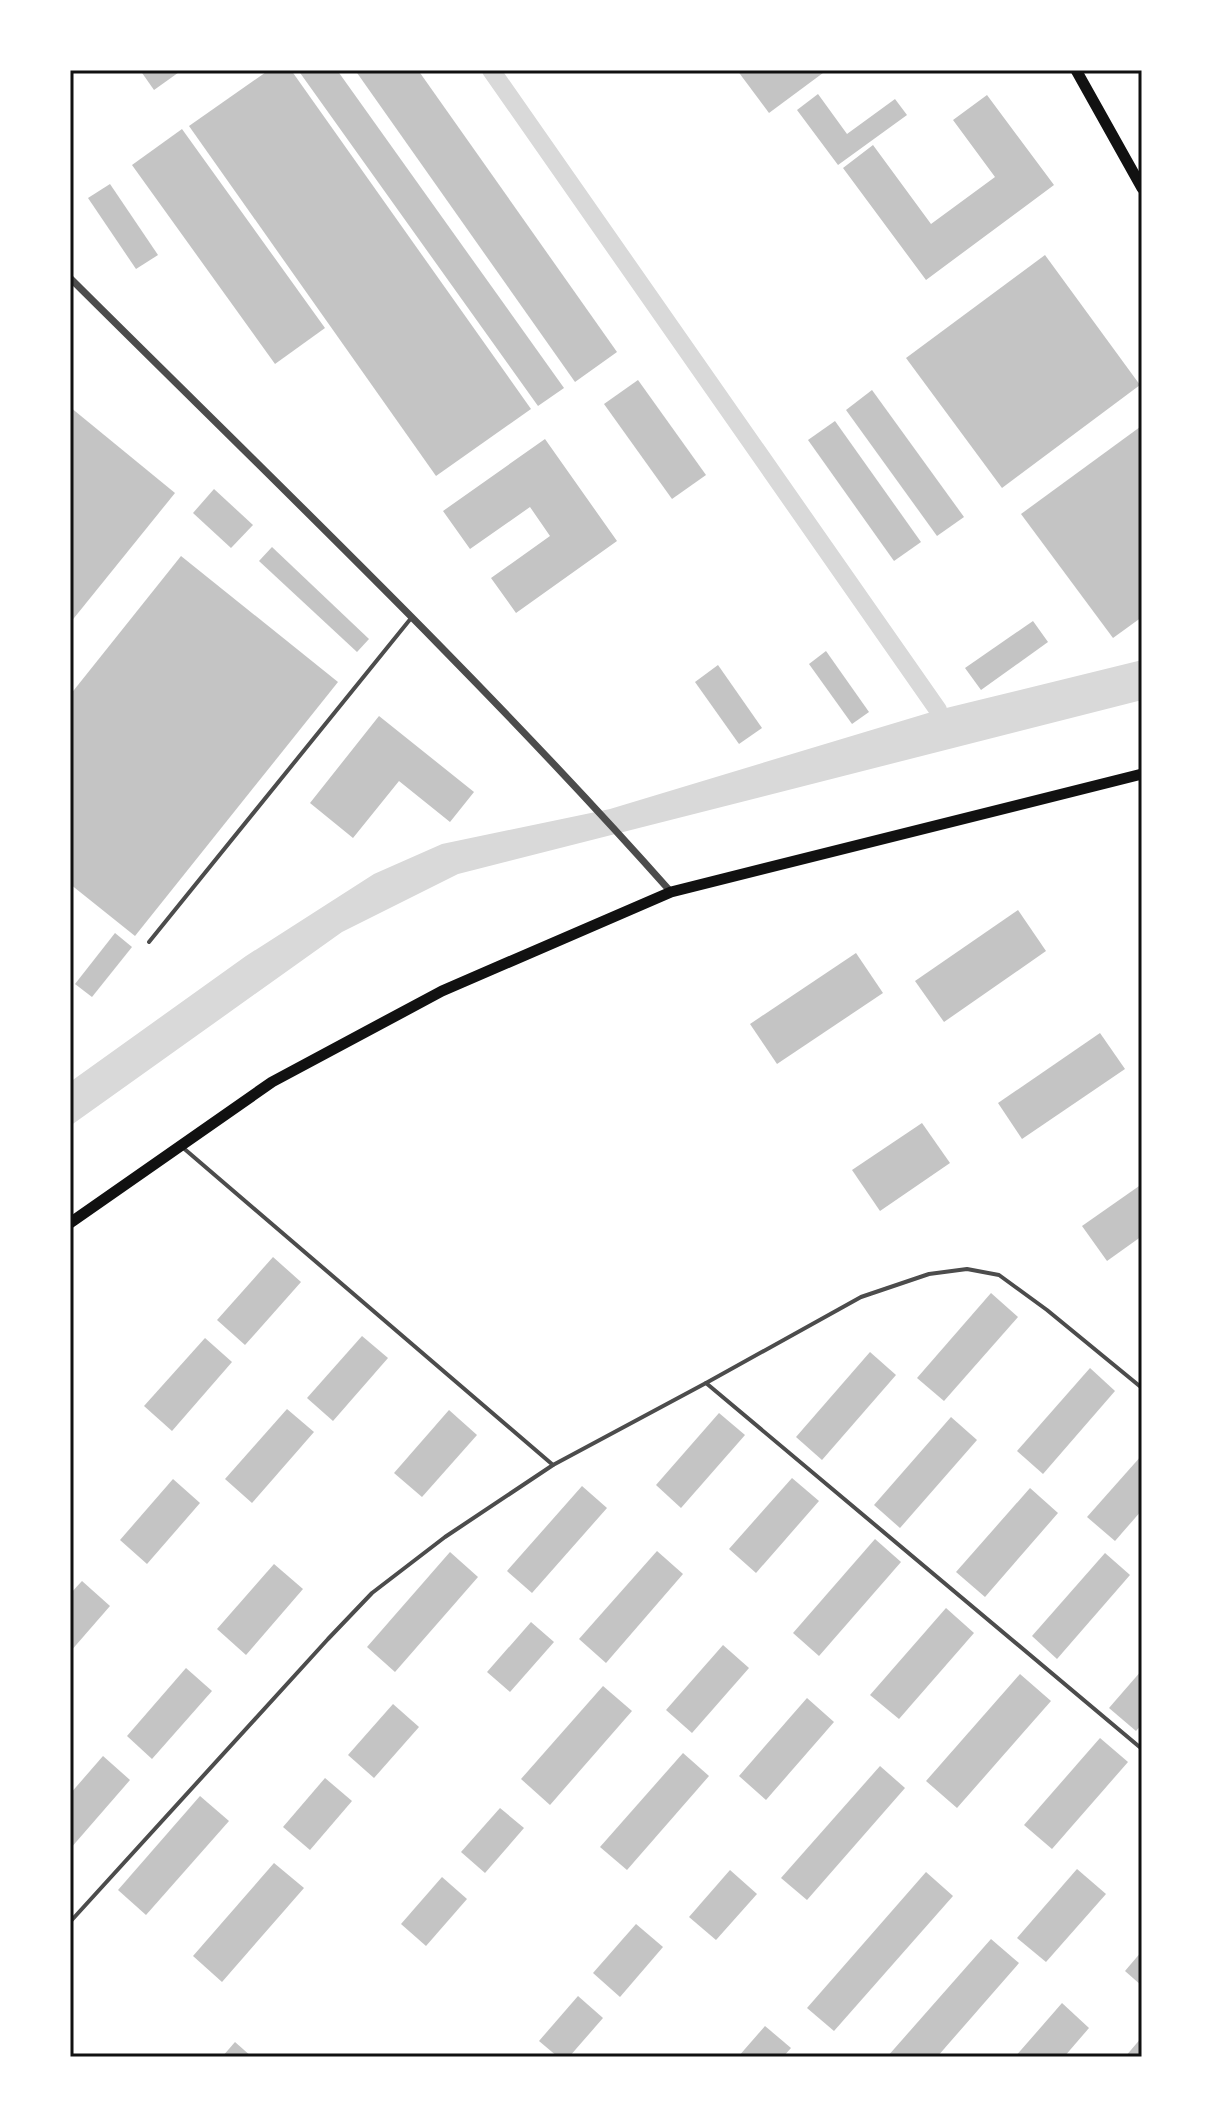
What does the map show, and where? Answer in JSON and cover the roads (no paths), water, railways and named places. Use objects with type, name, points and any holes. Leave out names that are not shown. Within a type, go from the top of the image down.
[{"type":"main road","points":[[1076,70],[1142,188]]},
{"type":"main road","points":[[70,1223],[272,1082],[442,991],[671,892],[1142,774]]},
{"type":"street","points":[[70,278],[412,617],[671,892]]},
{"type":"lane","points":[[149,942],[412,617]]},
{"type":"lane","points":[[181,1146],[553,1465]]},
{"type":"lane","points":[[70,1922],[372,1593],[445,1537],[553,1465],[861,1297],[929,1274],[967,1269],[999,1275],[1107,1357],[1142,1388]]},
{"type":"lane","points":[[706,1383],[1142,1749]]},
{"type":"waterway","points":[[491,70],[938,710]]}]
